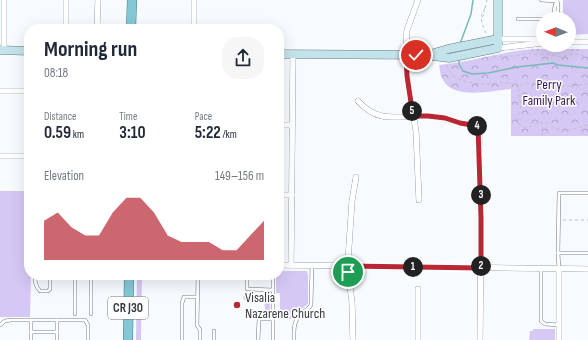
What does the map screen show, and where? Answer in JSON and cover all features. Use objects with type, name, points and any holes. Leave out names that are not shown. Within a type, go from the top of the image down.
[{"type":"main road","points":[[131,24],[132,0]]},
{"type":"main road","name":"CR J30","points":[[128,340],[129,280]]},
{"type":"street","points":[[4,0],[2,50],[24,50]]},
{"type":"street","points":[[66,0],[66,24]]},
{"type":"street","points":[[97,24],[98,0]]},
{"type":"street","points":[[194,0],[194,24]]},
{"type":"street","points":[[418,0],[407,30],[406,55],[407,76],[416,131],[419,200]]},
{"type":"street","points":[[495,51],[498,38],[498,0]]},
{"type":"street","points":[[425,55],[448,48],[498,38],[536,39]]},
{"type":"street","points":[[576,42],[588,42]]},
{"type":"street","points":[[284,54],[425,55],[448,61],[467,55],[536,45]]},
{"type":"street","points":[[292,265],[293,54]]},
{"type":"street","points":[[0,91],[24,91]]},
{"type":"street","points":[[358,101],[373,114],[388,117],[428,116],[445,118],[460,123],[478,126],[481,218],[480,340]]},
{"type":"street","points":[[284,125],[292,125]]},
{"type":"street","points":[[0,156],[24,156]]},
{"type":"street","points":[[353,340],[352,302],[348,266],[352,201],[356,177]]},
{"type":"street","points":[[284,195],[292,195]]},
{"type":"street","points":[[284,265],[588,269]]},
{"type":"street","points":[[559,269],[559,340]]},
{"type":"street","points":[[418,289],[418,340]]},
{"type":"lane","points":[[541,0],[557,0],[558,12]]},
{"type":"lane","points":[[518,20],[536,20]]},
{"type":"lane","points":[[559,269],[559,193],[588,193]]},
{"type":"lane","points":[[558,253],[588,253]]},
{"type":"lane","points":[[294,340],[294,325],[296,320],[311,306],[312,265]]},
{"type":"lane","points":[[541,269],[541,321],[545,324],[559,325]]},
{"type":"lane","points":[[35,280],[35,284],[40,291],[48,291],[50,289],[50,280]]},
{"type":"lane","points":[[75,280],[75,314]]},
{"type":"lane","points":[[91,280],[91,314]]},
{"type":"lane","points":[[198,280],[197,325],[200,330],[200,340]]},
{"type":"lane","points":[[247,280],[246,289],[273,290]]},
{"type":"lane","points":[[273,280],[273,340]]},
{"type":"lane","points":[[182,340],[182,303],[184,297],[197,297]]},
{"type":"lane","points":[[258,340],[259,319],[273,319]]},
{"type":"lane","points":[[31,320],[31,340]]},
{"type":"lane","points":[[57,320],[57,340]]},
{"type":"lane","points":[[0,325],[5,321],[85,320],[88,326],[88,340]]},
{"type":"lane","points":[[214,331],[214,340]]},
{"type":"lane","points":[[31,332],[57,332]]},
{"type":"path","points":[[482,19],[485,14],[487,0]]},
{"type":"path","points":[[485,8],[481,13],[482,25],[486,33]]},
{"type":"path","points":[[495,51],[497,57],[516,56],[528,53],[537,55],[549,54],[560,57],[574,54],[588,57]]},
{"type":"path","points":[[448,61],[448,68],[452,74],[465,81],[480,84],[509,83],[519,87],[527,83],[552,87],[588,84]]},
{"type":"path","points":[[519,87],[518,95],[521,106],[517,119],[521,127],[526,128],[543,122],[565,131],[588,125]]},
{"type":"path","points":[[542,136],[543,122]]},
{"type":"path","points":[[561,220],[588,220]]},
{"type":"green space","points":[[563,0],[588,0],[588,34],[576,35],[576,12],[563,12]]},
{"type":"green space","name":"Perry Family Park","points":[[536,49],[536,52],[576,52],[576,49],[588,49],[588,136],[511,136],[511,89],[474,93],[464,92],[448,86],[441,75],[439,65],[463,62],[523,50]]},
{"type":"green space","points":[[0,191],[24,191],[24,280],[31,280],[30,317],[0,317]]},
{"type":"green space","points":[[284,271],[307,271],[308,304],[291,317],[291,319],[280,319],[280,293],[276,293],[276,280],[284,280]]},
{"type":"green space","points":[[137,280],[142,280],[141,340],[136,340]]},
{"type":"green space","points":[[243,296],[270,296],[270,315],[264,314],[264,300],[244,300]]},
{"type":"green space","points":[[533,329],[555,329],[555,340],[529,340],[530,331],[533,331]]},
{"type":"waterway","points":[[460,44],[471,14],[473,0]]},
{"type":"waterway","points":[[459,59],[459,64],[463,71],[472,74],[553,63],[558,65],[588,68]]},
{"type":"place","name":"Visalia Nazarene Church","points":[[237,305]]},
{"type":"route","points":[[348,272],[348,266],[481,268],[480,150],[478,126],[460,123],[445,118],[413,116],[407,76],[406,55],[416,55]]}]
